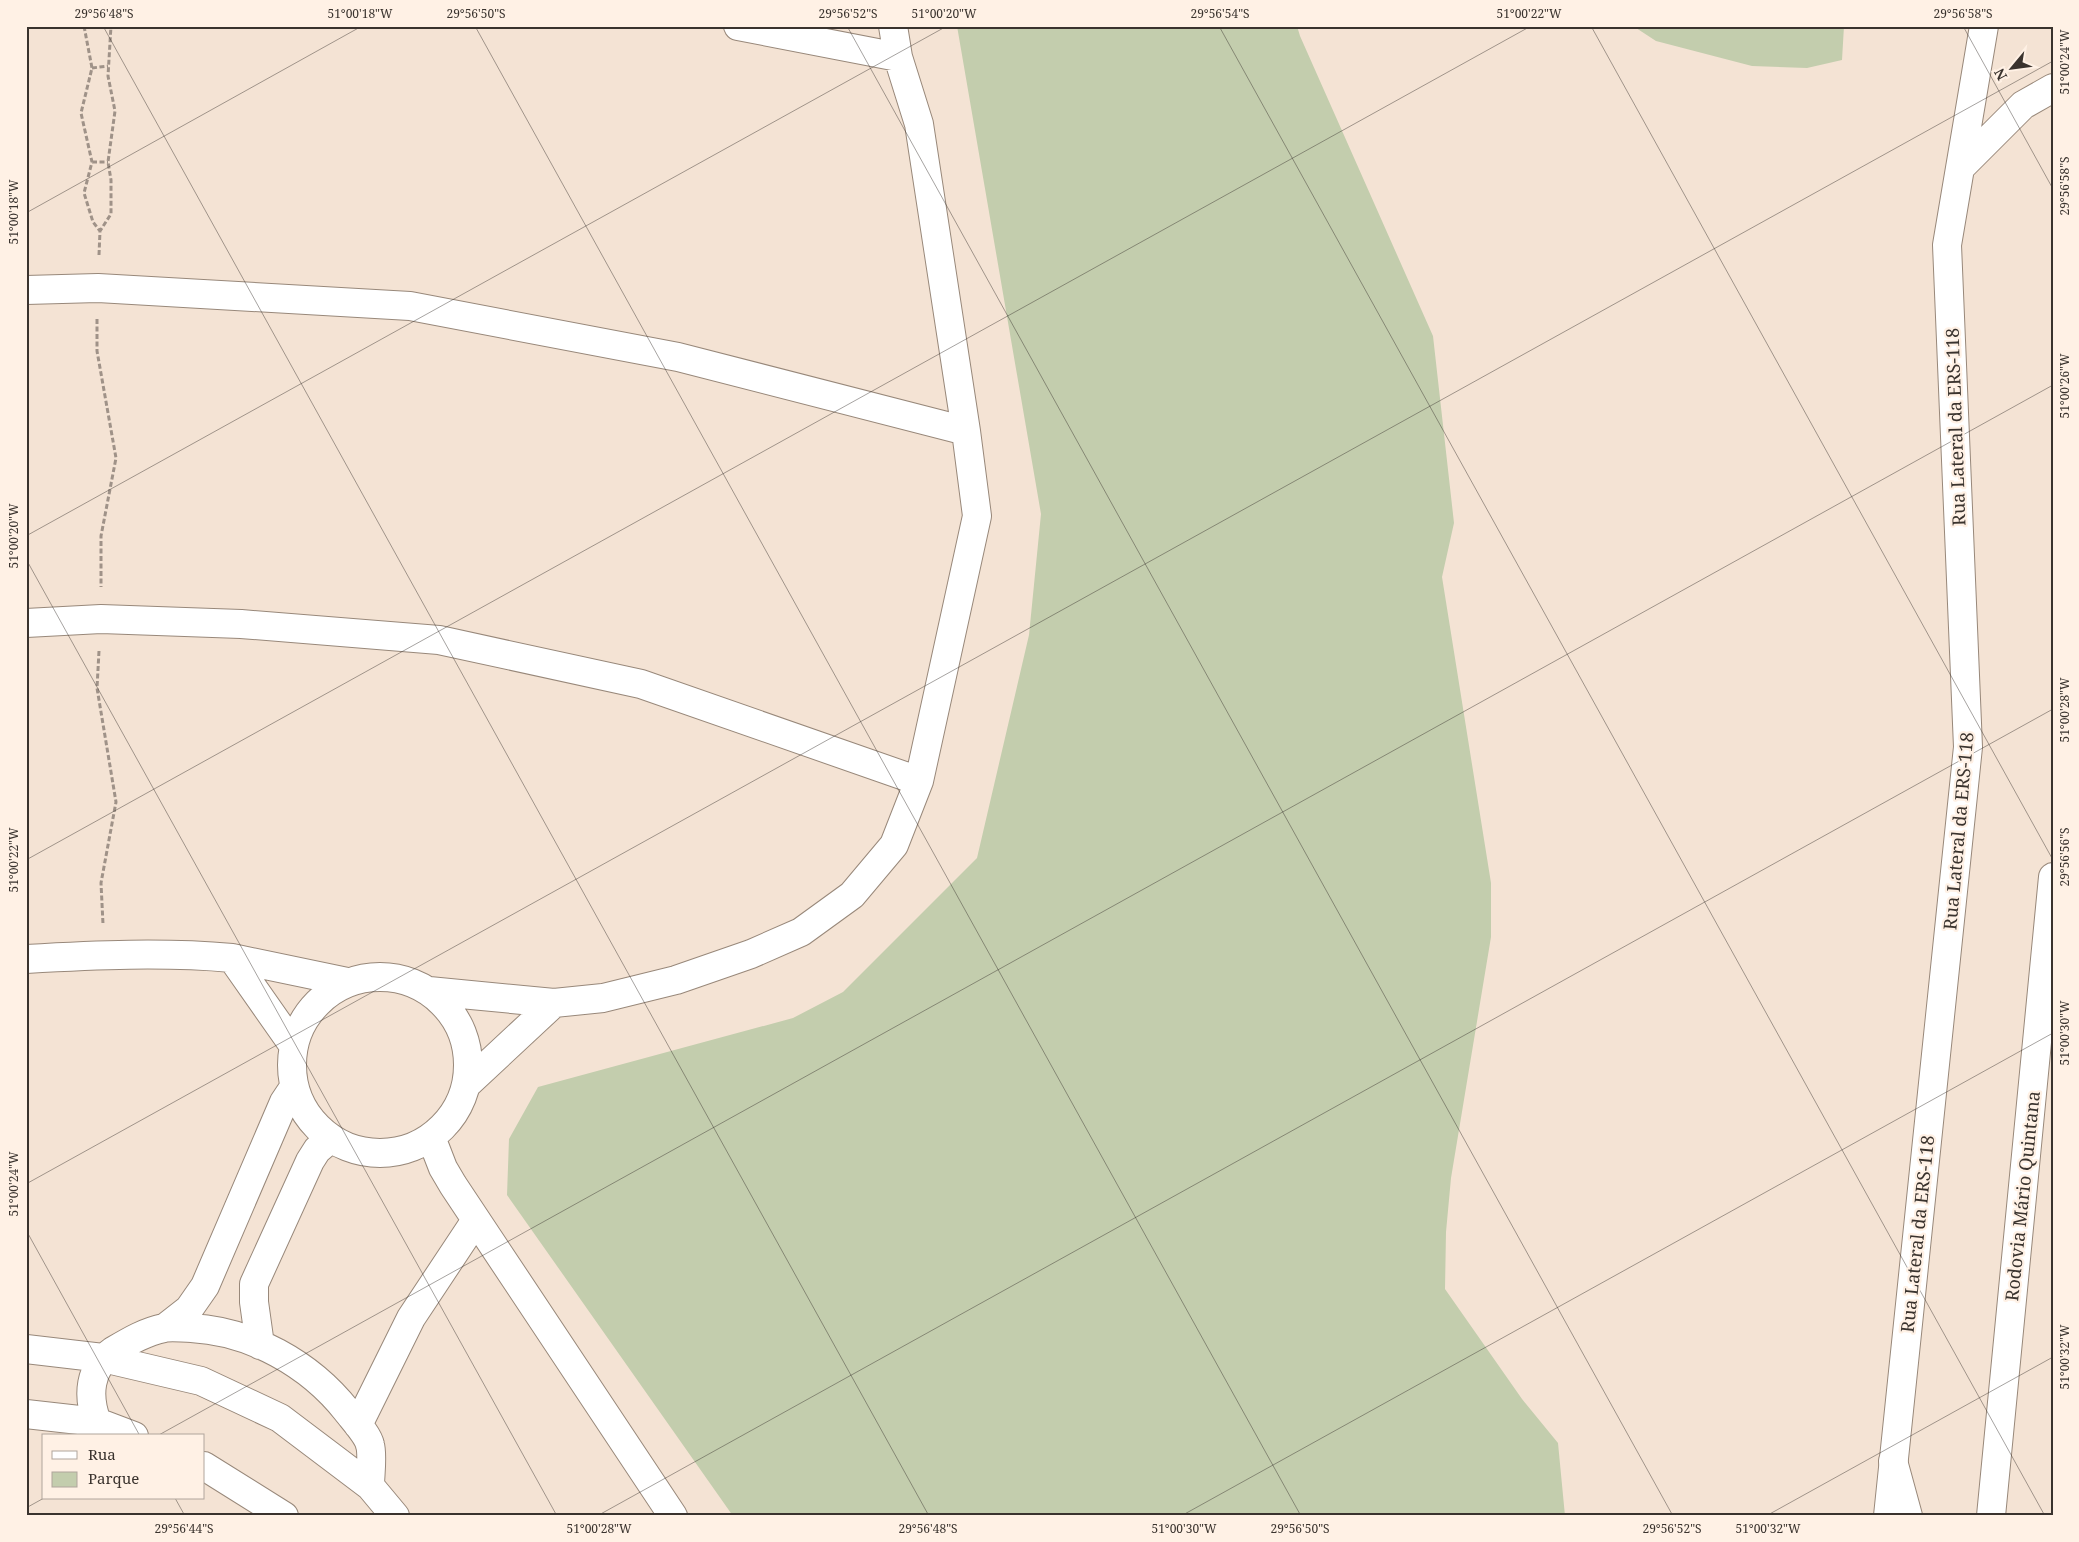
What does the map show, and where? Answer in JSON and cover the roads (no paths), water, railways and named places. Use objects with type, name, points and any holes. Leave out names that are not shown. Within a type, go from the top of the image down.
[{"type":"main road","points":[[738,26],[898,57]]},
{"type":"main road","points":[[429,991],[554,1003],[603,998],[676,980],[751,954],[801,932],[852,895],[894,845],[919,780],[977,516],[966,431],[919,124],[898,57],[892,26]]},
{"type":"main road","name":"Rua Lateral da ERS-118","points":[[1888,1516],[1968,747],[1947,245],[1984,26]]},
{"type":"main road","points":[[1960,168],[2023,105],[2053,88]]},
{"type":"main road","points":[[26,290],[98,288],[410,306],[678,357],[966,431]]},
{"type":"main road","points":[[26,623],[101,619],[241,624],[440,640],[641,684],[919,780]]},
{"type":"main road","name":"Rodovia Mário Quintana","points":[[1991,1516],[2053,877]]},
{"type":"main road","points":[[26,959],[181,954],[232,958],[347,982]]},
{"type":"main road","points":[[232,958],[293,1044]]},
{"type":"main road","points":[[368,977],[389,977],[410,982],[429,991],[445,1006],[457,1022],[465,1043],[468,1064],[466,1085],[447,1123],[431,1137],[412,1147],[385,1153],[371,1153],[350,1148],[331,1138],[315,1124],[306,1112],[294,1087],[291,1066],[293,1044],[301,1024],[313,1007],[328,993],[347,982],[368,977]]},
{"type":"main road","points":[[466,1085],[554,1003]]},
{"type":"main road","points":[[166,1327],[189,1309],[206,1286],[284,1102],[294,1087]]},
{"type":"main road","points":[[431,1137],[443,1168],[476,1220],[673,1516]]},
{"type":"main road","points":[[260,1345],[254,1302],[254,1284],[310,1161],[317,1150],[331,1138]]},
{"type":"main road","points":[[358,1425],[411,1318],[476,1220]]},
{"type":"main road","points":[[97,1422],[93,1411],[91,1387],[95,1372],[103,1358],[138,1335],[166,1327],[230,1334],[260,1345],[287,1359],[312,1376],[335,1396],[370,1444],[370,1486]]},
{"type":"main road","points":[[26,1349],[103,1358],[201,1382],[280,1418],[370,1486],[395,1516]]},
{"type":"main road","points":[[26,1414],[97,1422],[129,1434]]},
{"type":"main road","points":[[1893,1461],[1908,1516]]},
{"type":"main road","points":[[205,1467],[284,1516]]}]
